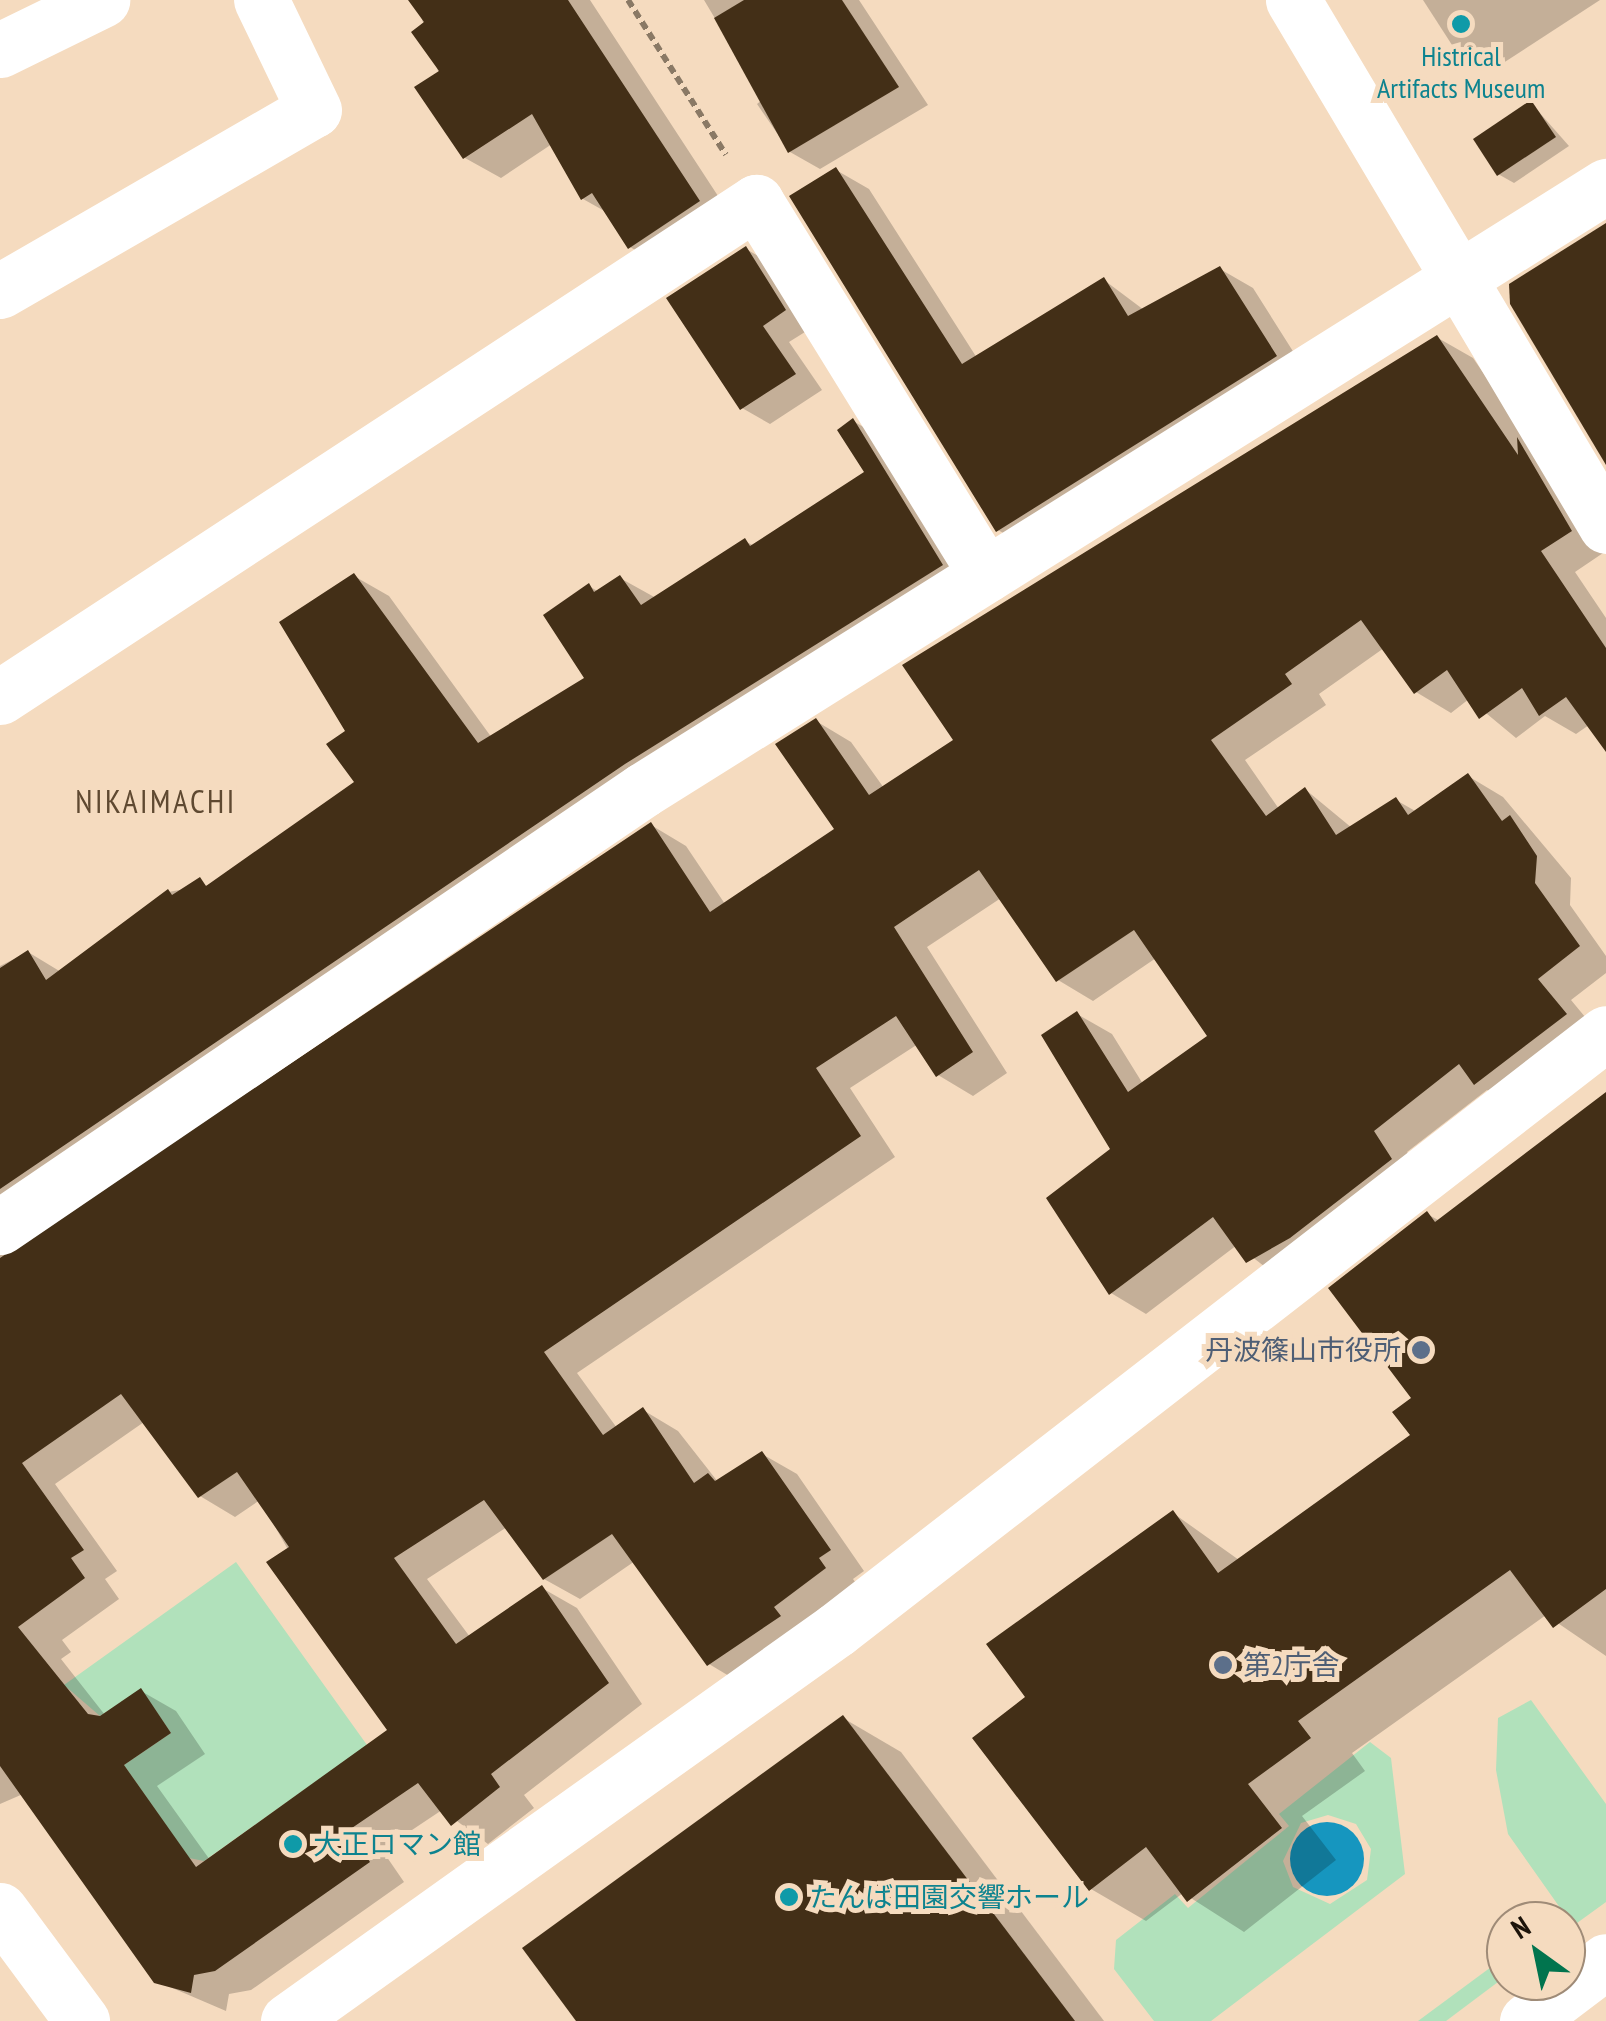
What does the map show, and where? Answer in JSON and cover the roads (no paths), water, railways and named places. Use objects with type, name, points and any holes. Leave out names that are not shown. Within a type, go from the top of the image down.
[{"type":"street","points":[[0,50],[102,0]]},
{"type":"street","points":[[0,292],[314,110],[262,0]]},
{"type":"street","points":[[1293,0],[1454,283],[1606,526]]},
{"type":"street","points":[[0,1227],[643,790],[1606,186]]},
{"type":"street","points":[[0,697],[756,202],[986,575]]},
{"type":"street","points":[[288,2021],[836,1630],[1606,1033]]},
{"type":"street","points":[[0,1910],[82,2021]]},
{"type":"street","points":[[1527,2021],[1606,1961]]},
{"type":"water","points":[[1327,1822],[1353,1833],[1364,1859],[1353,1885],[1327,1896],[1301,1885],[1290,1859],[1301,1833]]},
{"type":"place","name":"Histrical Artifacts Museum","points":[[1461,24]]},
{"type":"place","name":"丹波篠山市役所","points":[[1421,1350]]},
{"type":"place","name":"第2庁舎","points":[[1223,1665]]},
{"type":"place","name":"大正ロマン館","points":[[293,1844]]},
{"type":"place","name":"たんば田園交響ホール","points":[[789,1897]]},
{"type":"district","name":"NIKAIMACHI","points":[[156,801]]}]
